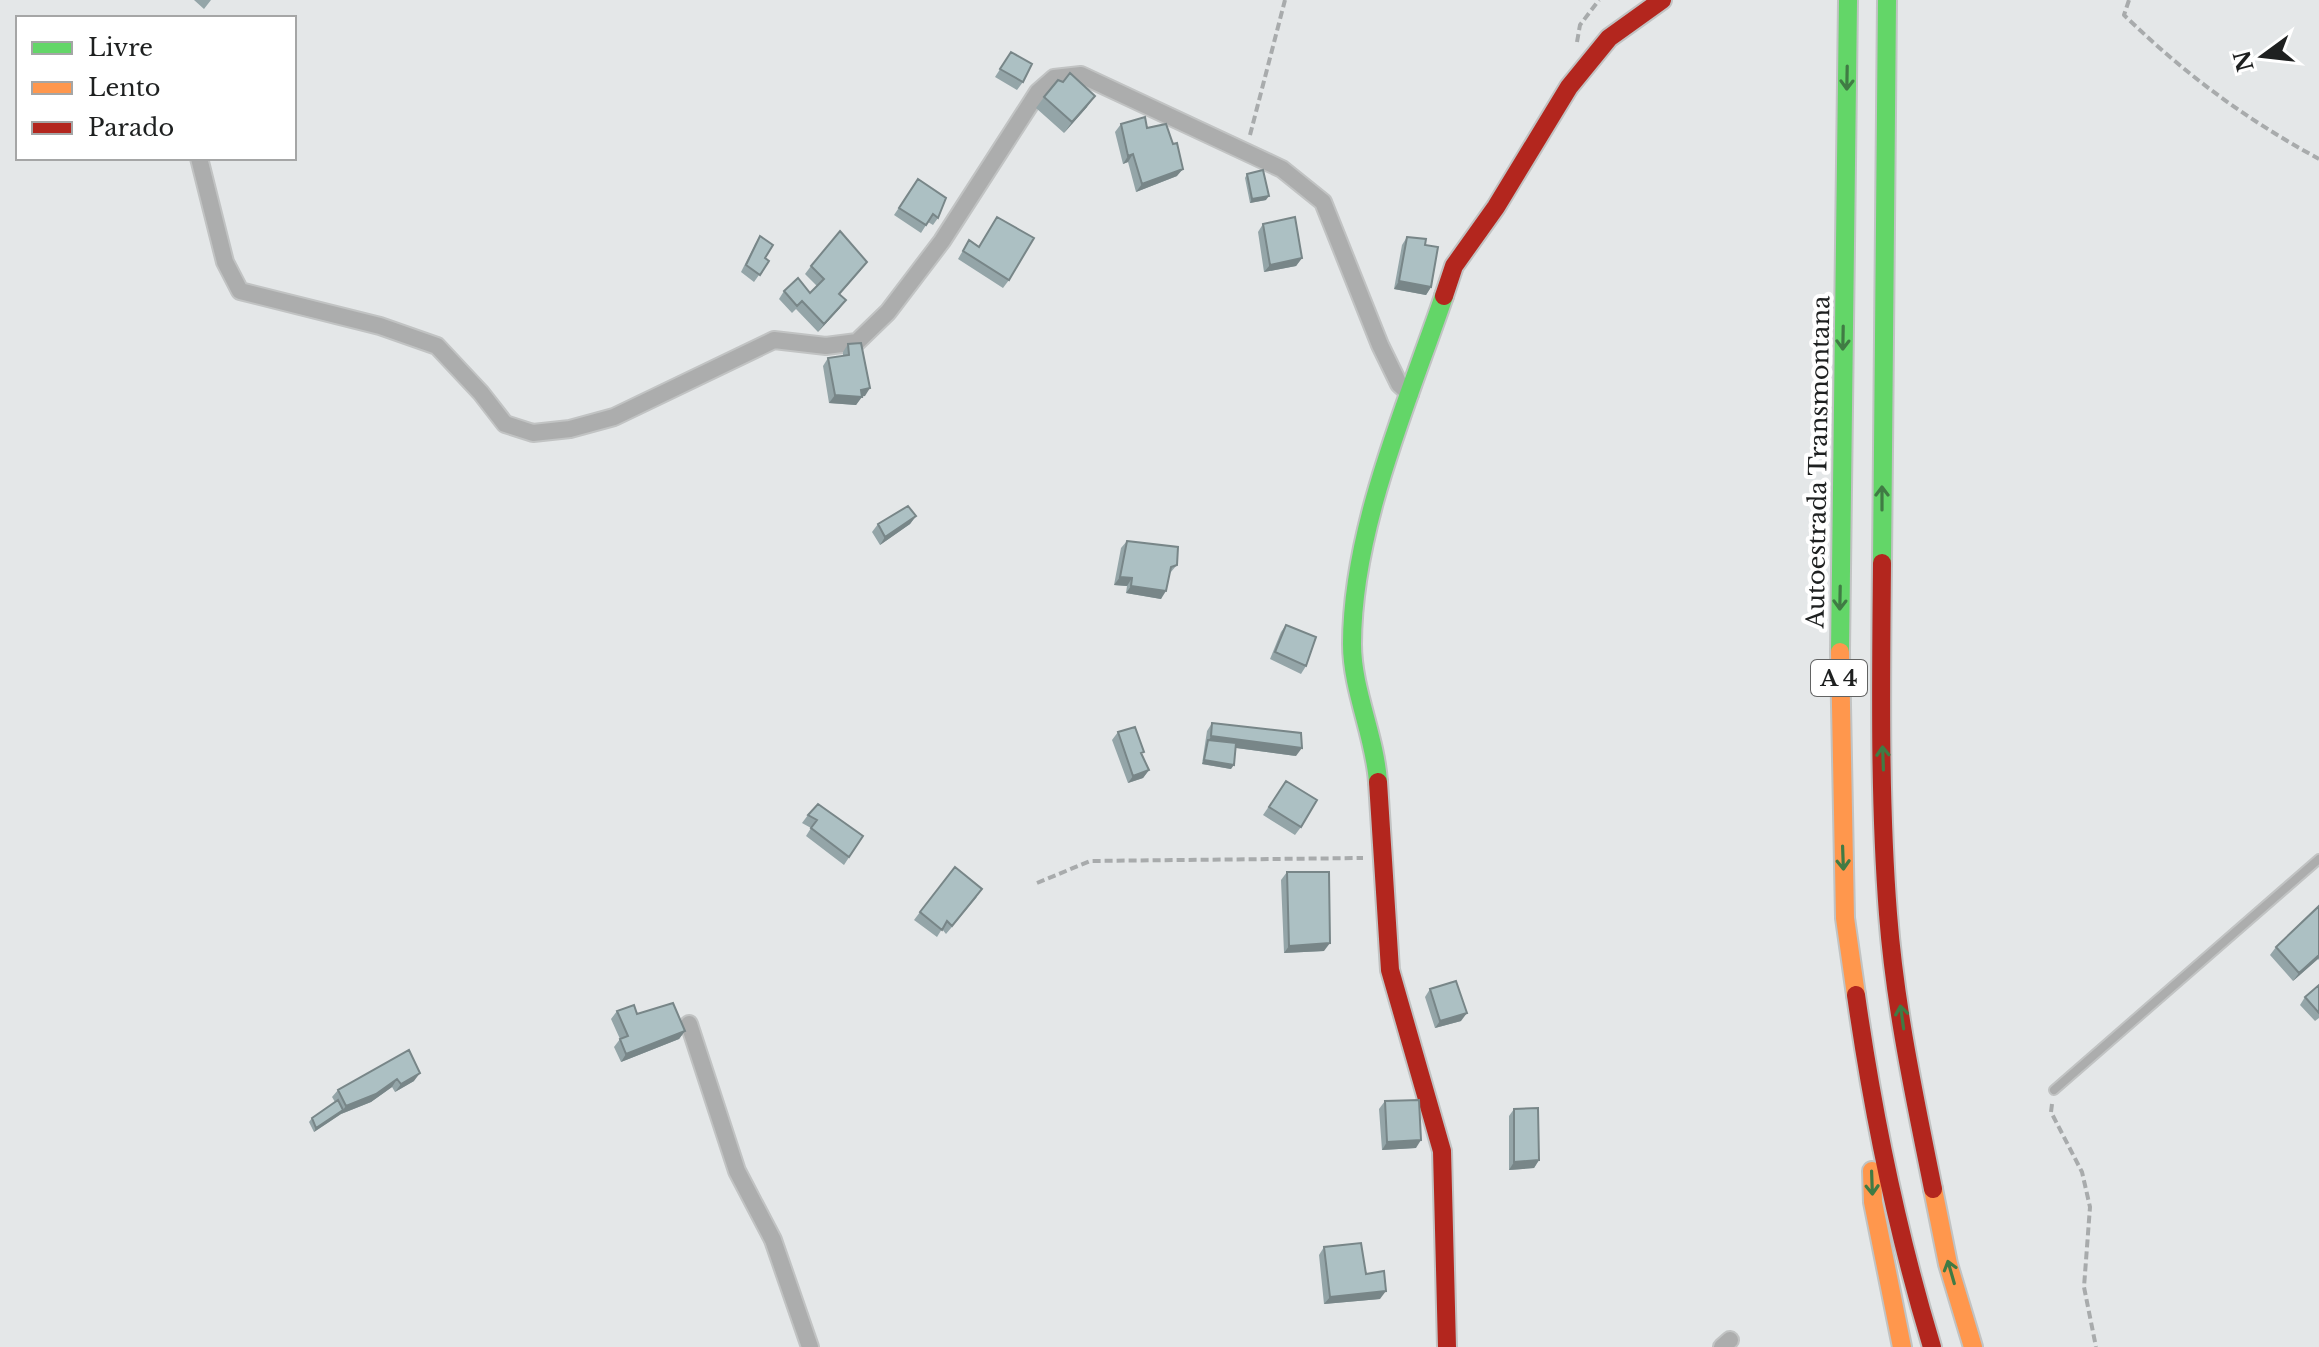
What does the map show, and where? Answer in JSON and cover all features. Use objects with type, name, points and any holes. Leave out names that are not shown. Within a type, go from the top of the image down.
[{"type":"main road","points":[[1447,1347],[1442,1151],[1390,970],[1377,765],[1352,648],[1354,598],[1364,547],[1410,394],[1454,266],[1496,207],[1569,87],[1609,38],[1662,0]]},
{"type":"main road","name":"Autoestrada Transmontana","points":[[1848,0],[1839,718],[1845,918],[1868,1077],[1909,1272],[1932,1347]]},
{"type":"main road","name":"A 4","points":[[1887,0],[1881,707],[1888,915],[1909,1071],[1948,1264],[1973,1347]]},
{"type":"main road","points":[[1868,1077],[1873,1202],[1902,1347]]},
{"type":"street","points":[[200,160],[225,262],[240,291],[380,326],[437,346],[505,424],[533,433],[570,429],[614,417],[774,340],[826,346],[857,342],[888,312],[942,241],[1038,92],[1054,78],[1081,75],[1282,169],[1323,202],[1380,345],[1399,384],[1410,394]]},
{"type":"street","points":[[689,1024],[737,1171],[773,1240],[810,1347]]},
{"type":"lane","points":[[2054,1090],[2319,859]]},
{"type":"path","points":[[1246,152],[1285,0]]},
{"type":"path","points":[[2129,0],[2124,15],[2181,70],[2269,132],[2319,159]]},
{"type":"path","points":[[1037,883],[1090,861],[1384,857]]},
{"type":"path","points":[[2054,1090],[2051,1112],[2082,1172],[2090,1207],[2084,1287],[2096,1347]]},
{"type":"building","points":[[1011,52],[1032,64],[1023,82],[1000,69]]},
{"type":"building","points":[[1070,73],[1095,96],[1072,122],[1044,97],[1058,80],[1063,82]]},
{"type":"building","points":[[1145,117],[1147,128],[1166,124],[1173,144],[1177,143],[1183,169],[1142,184],[1133,154],[1128,156],[1121,124]]},
{"type":"building","points":[[1263,170],[1269,196],[1252,199],[1247,174]]},
{"type":"building","points":[[918,179],[946,198],[938,218],[933,214],[926,225],[899,208]]},
{"type":"building","points":[[997,217],[1034,238],[1009,280],[963,251],[969,240],[979,247]]},
{"type":"building","points":[[1295,217],[1302,258],[1270,265],[1263,224]]},
{"type":"building","points":[[840,231],[867,262],[839,294],[846,300],[824,324],[802,301],[797,306],[784,291],[798,278],[810,293],[824,279],[811,266]]},
{"type":"building","points":[[760,236],[773,245],[765,258],[769,261],[760,275],[746,265]]},
{"type":"building","points":[[1407,237],[1426,239],[1425,245],[1438,247],[1431,287],[1399,281]]},
{"type":"building","points":[[861,343],[870,388],[861,390],[862,397],[835,395],[828,358],[849,355],[848,344]]},
{"type":"building","points":[[908,506],[916,516],[885,537],[878,524]]},
{"type":"building","points":[[1127,541],[1178,547],[1177,565],[1171,567],[1166,591],[1131,586],[1132,578],[1120,577]]},
{"type":"building","points":[[1286,625],[1316,637],[1306,666],[1275,652]]},
{"type":"building","points":[[1212,723],[1301,733],[1302,748],[1211,736]]},
{"type":"building","points":[[1135,727],[1149,770],[1133,776],[1118,732]]},
{"type":"building","points":[[1208,740],[1236,743],[1234,765],[1204,760]]},
{"type":"building","points":[[1286,781],[1317,800],[1301,827],[1269,807]]},
{"type":"building","points":[[818,804],[863,836],[849,857],[811,828],[817,820],[808,815]]},
{"type":"building","points":[[955,867],[982,889],[952,926],[947,921],[942,930],[920,912]]},
{"type":"building","points":[[1287,872],[1329,872],[1330,943],[1289,946]]},
{"type":"building","points":[[2319,906],[2319,955],[2299,973],[2276,947]]},
{"type":"building","points":[[1456,981],[1467,1013],[1440,1021],[1430,989]]},
{"type":"building","points":[[2319,985],[2319,1013],[2305,997]]},
{"type":"building","points":[[673,1003],[685,1031],[626,1054],[620,1039],[628,1036],[617,1011],[634,1005],[637,1014]]},
{"type":"building","points":[[409,1050],[420,1073],[401,1084],[397,1079],[376,1094],[346,1106],[338,1090]]},
{"type":"building","points":[[338,1100],[343,1110],[316,1128],[312,1118]]},
{"type":"building","points":[[1419,1100],[1421,1140],[1387,1142],[1385,1101]]},
{"type":"building","points":[[1538,1108],[1539,1160],[1514,1162],[1514,1109]]},
{"type":"building","points":[[1361,1243],[1366,1274],[1384,1271],[1386,1291],[1330,1297],[1324,1247]]},
{"type":"traffic: fast","points":[[1840,652],[1848,0]]},
{"type":"traffic: fast","points":[[1882,563],[1887,0]]},
{"type":"traffic: fast","points":[[1378,782],[1353,661],[1354,600],[1361,556],[1384,467],[1444,296]]},
{"type":"traffic: slow","points":[[1840,652],[1845,918],[1856,995]]},
{"type":"traffic: slow","points":[[1872,1171],[1873,1202],[1902,1347]]},
{"type":"traffic: slow","points":[[1933,1189],[1948,1264],[1973,1347]]},
{"type":"traffic: jam","points":[[1444,296],[1454,266],[1496,207],[1569,87],[1609,38],[1662,0]]},
{"type":"traffic: jam","points":[[1882,563],[1882,783],[1888,914],[1901,1018],[1933,1189]]},
{"type":"traffic: jam","points":[[1378,782],[1390,970],[1442,1151],[1447,1347]]},
{"type":"traffic: jam","points":[[1856,995],[1887,1172],[1932,1347]]}]
